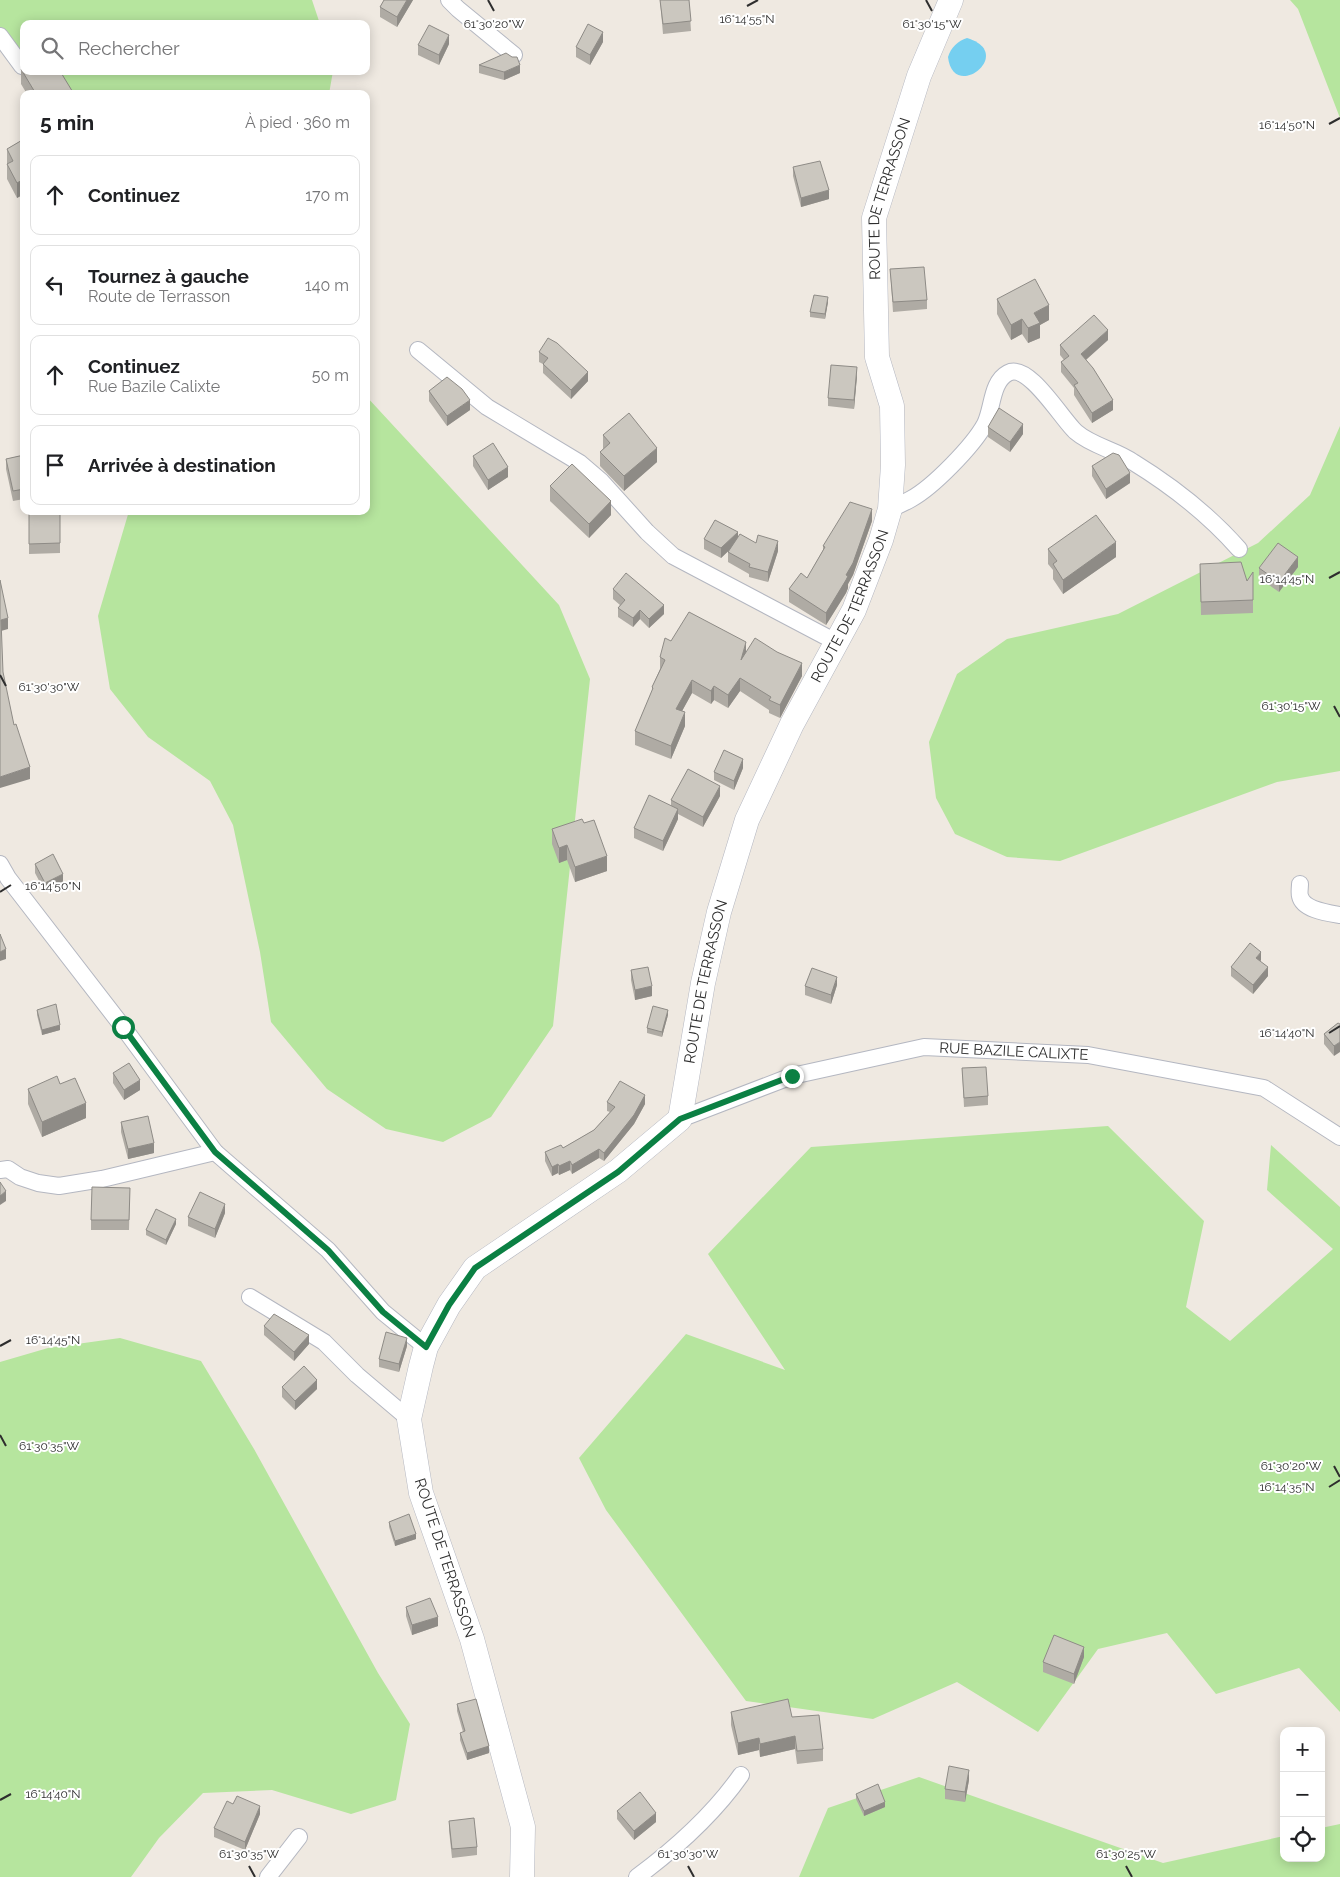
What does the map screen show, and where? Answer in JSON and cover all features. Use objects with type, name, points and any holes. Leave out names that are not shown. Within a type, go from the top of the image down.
[{"type":"street","points":[[450,0],[458,9],[514,54]]},
{"type":"street","name":"ROUTE DE TERRASSON","points":[[522,1877],[523,1827],[472,1639],[421,1493],[409,1419],[426,1347],[449,1305],[475,1268],[618,1172],[680,1119],[705,974],[719,912],[746,820],[792,724],[854,610],[881,540],[890,509],[893,465],[892,406],[877,357],[874,218],[919,76],[951,0]]},
{"type":"street","points":[[0,36],[20,63]]},
{"type":"street","points":[[418,350],[487,407],[580,463],[601,481],[647,532],[673,556],[836,642]]},
{"type":"street","points":[[890,509],[912,499],[930,485],[972,443],[985,423],[998,382],[1002,376],[1010,371],[1020,373],[1031,380],[1076,432],[1132,461],[1176,492],[1223,530],[1239,549]]},
{"type":"street","points":[[0,864],[8,878],[123,1027],[215,1152],[328,1250],[383,1312],[426,1347]]},
{"type":"street","points":[[1300,884],[1300,897],[1304,904],[1327,913],[1340,915]]},
{"type":"street","name":"RUE BAZILE CALIXTE","points":[[680,1119],[792,1076],[924,1047],[1088,1055],[1264,1088],[1340,1138]]},
{"type":"street","points":[[3,1167],[38,1183],[59,1186],[102,1179],[215,1152]]},
{"type":"street","points":[[250,1297],[324,1342],[357,1375],[409,1419]]},
{"type":"street","points":[[637,1877],[662,1858],[706,1818],[725,1798],[741,1775]]},
{"type":"street","points":[[268,1877],[300,1837]]},
{"type":"green space","points":[[0,0],[312,0],[319,20],[20,20],[20,52],[0,29]]},
{"type":"green space","points":[[1290,0],[1340,0],[1340,118],[1298,9]]},
{"type":"green space","points":[[41,75],[332,75],[330,90],[55,90]]},
{"type":"green space","points":[[370,400],[559,605],[590,679],[553,1026],[491,1117],[443,1142],[386,1129],[327,1089],[271,1022],[260,952],[233,825],[210,781],[148,737],[110,689],[98,616],[128,515],[370,515]]},
{"type":"green space","points":[[1340,426],[1340,771],[1277,782],[1060,861],[1007,857],[955,834],[936,798],[929,742],[957,674],[1007,639],[1118,614],[1258,543],[1310,495]]},
{"type":"green space","points":[[1108,1126],[1204,1221],[1186,1307],[1230,1341],[1333,1249],[1267,1190],[1271,1145],[1340,1207],[1340,1712],[1299,1668],[1216,1694],[1167,1633],[1098,1649],[1038,1732],[957,1682],[873,1719],[746,1701],[606,1510],[579,1458],[686,1334],[785,1370],[708,1254],[811,1147]]},
{"type":"green space","points":[[120,1338],[201,1361],[254,1449],[378,1673],[410,1724],[396,1800],[351,1814],[272,1790],[203,1793],[159,1838],[131,1877],[0,1877],[0,1362],[48,1348]]},
{"type":"green space","points":[[919,1777],[1163,1863],[1280,1837],[1280,1862],[1325,1862],[1325,1827],[1340,1824],[1340,1877],[799,1877],[828,1808]]},
{"type":"water","points":[[967,38],[981,45],[986,54],[984,63],[978,70],[969,75],[960,76],[952,70],[948,57],[955,45]]},
{"type":"building","points":[[384,0],[407,0],[397,17],[380,7]]},
{"type":"building","points":[[660,0],[689,0],[691,21],[663,24]]},
{"type":"building","points":[[588,24],[603,32],[590,55],[576,47]]},
{"type":"building","points":[[429,25],[449,35],[439,55],[418,45]]},
{"type":"building","points":[[506,53],[512,57],[517,57],[520,65],[504,72],[479,65]]},
{"type":"building","points":[[25,75],[62,75],[72,90],[34,90]]},
{"type":"building","points":[[20,141],[20,181],[17,183],[7,164],[13,161],[7,149]]},
{"type":"building","points":[[820,161],[829,190],[801,198],[793,167]]},
{"type":"building","points":[[924,267],[927,300],[893,302],[890,269]]},
{"type":"building","points":[[1035,279],[1049,305],[1034,313],[1040,323],[1028,328],[1022,319],[1011,325],[997,299]]},
{"type":"building","points":[[814,295],[828,297],[825,314],[810,312]]},
{"type":"building","points":[[1094,315],[1108,330],[1081,354],[1093,368],[1113,400],[1092,413],[1074,385],[1078,383],[1061,362],[1069,356],[1060,345]]},
{"type":"building","points":[[548,338],[557,343],[588,372],[571,390],[543,364],[548,358],[539,352]]},
{"type":"building","points":[[831,365],[857,367],[854,400],[828,398]]},
{"type":"building","points":[[447,377],[462,389],[470,400],[447,416],[429,391]]},
{"type":"building","points":[[999,408],[1023,424],[1010,442],[988,427]]},
{"type":"building","points":[[629,413],[657,448],[624,476],[600,452],[610,443],[603,435]]},
{"type":"building","points":[[493,443],[508,467],[488,480],[473,456]]},
{"type":"building","points":[[1113,453],[1119,455],[1130,473],[1106,489],[1092,466]]},
{"type":"building","points":[[20,456],[20,490],[13,491],[6,459]]},
{"type":"building","points":[[572,464],[611,501],[589,524],[550,486]]},
{"type":"building","points":[[850,502],[872,509],[853,563],[846,575],[848,576],[826,613],[789,589],[801,573],[807,578],[825,547],[823,546]]},
{"type":"building","points":[[29,515],[60,515],[60,543],[29,544]]},
{"type":"building","points":[[1096,515],[1116,542],[1063,580],[1053,564],[1057,561],[1048,549]]},
{"type":"building","points":[[715,520],[738,532],[721,548],[704,539]]},
{"type":"building","points":[[740,534],[756,543],[758,535],[778,541],[768,572],[749,567],[750,564],[728,552]]},
{"type":"building","points":[[1278,543],[1298,557],[1279,582],[1259,568]]},
{"type":"building","points":[[1241,562],[1247,581],[1253,572],[1253,600],[1201,602],[1200,564]]},
{"type":"building","points":[[626,573],[664,605],[649,619],[640,610],[633,618],[618,608],[625,600],[613,589]]},
{"type":"building","points":[[0,580],[8,618],[1,620],[3,672],[14,725],[16,724],[30,767],[0,777]]},
{"type":"building","points":[[689,612],[746,642],[741,660],[755,638],[777,652],[802,663],[780,705],[769,700],[771,697],[740,678],[728,695],[714,686],[711,691],[692,680],[676,709],[685,712],[671,746],[635,731],[665,660],[660,657],[665,638],[671,641]]},
{"type":"building","points":[[724,750],[743,759],[734,781],[714,772]]},
{"type":"building","points":[[688,769],[720,786],[703,817],[671,800]]},
{"type":"building","points":[[649,795],[678,809],[663,841],[634,828]]},
{"type":"building","points":[[582,819],[584,823],[594,820],[607,856],[575,867],[567,845],[559,848],[552,829]]},
{"type":"building","points":[[53,854],[63,874],[45,883],[35,864]]},
{"type":"building","points":[[0,934],[6,949],[0,952]]},
{"type":"building","points":[[1250,943],[1261,952],[1256,958],[1268,967],[1253,985],[1231,967]]},
{"type":"building","points":[[648,967],[652,986],[635,990],[631,970]]},
{"type":"building","points":[[812,968],[837,977],[831,995],[805,986]]},
{"type":"building","points":[[56,1004],[60,1025],[42,1030],[37,1010]]},
{"type":"building","points":[[653,1006],[668,1010],[662,1032],[647,1028]]},
{"type":"building","points":[[1338,1023],[1340,1024],[1340,1042],[1334,1046],[1324,1034]]},
{"type":"building","points":[[129,1063],[140,1080],[124,1090],[113,1073]]},
{"type":"building","points":[[986,1067],[988,1096],[964,1098],[962,1068]]},
{"type":"building","points":[[57,1076],[60,1084],[75,1078],[86,1103],[42,1122],[28,1089]]},
{"type":"building","points":[[620,1081],[645,1095],[634,1115],[604,1153],[599,1149],[572,1165],[570,1161],[552,1167],[545,1152],[561,1145],[563,1148],[594,1130],[615,1107],[607,1102]]},
{"type":"building","points":[[148,1116],[154,1143],[128,1149],[121,1122]]},
{"type":"building","points":[[0,1182],[6,1191],[0,1196]]},
{"type":"building","points":[[92,1187],[130,1188],[129,1220],[91,1220]]},
{"type":"building","points":[[200,1192],[225,1204],[215,1229],[188,1217]]},
{"type":"building","points":[[156,1209],[176,1219],[166,1240],[146,1230]]},
{"type":"building","points":[[274,1314],[309,1335],[294,1352],[264,1326]]},
{"type":"building","points":[[386,1332],[407,1338],[399,1364],[379,1359]]},
{"type":"building","points":[[304,1366],[317,1380],[295,1401],[282,1387]]},
{"type":"building","points":[[409,1514],[416,1534],[395,1541],[389,1522]]},
{"type":"building","points":[[430,1598],[438,1617],[412,1625],[406,1607]]},
{"type":"building","points":[[1054,1635],[1084,1647],[1074,1674],[1043,1662]]},
{"type":"building","points":[[476,1699],[489,1746],[467,1753],[460,1733],[465,1731],[457,1704]]},
{"type":"building","points":[[788,1699],[792,1717],[819,1715],[823,1749],[797,1751],[795,1736],[760,1744],[759,1738],[738,1743],[731,1712]]},
{"type":"building","points":[[949,1766],[969,1770],[965,1792],[945,1789]]},
{"type":"building","points":[[878,1784],[885,1802],[864,1811],[856,1794]]},
{"type":"building","points":[[640,1792],[656,1813],[634,1831],[617,1811]]},
{"type":"building","points":[[237,1796],[260,1806],[245,1842],[214,1828],[227,1801],[233,1804]]},
{"type":"building","points":[[474,1818],[477,1847],[452,1849],[449,1821]]},
{"type":"route","points":[[123,1027],[215,1152],[328,1250],[383,1312],[426,1347],[449,1305],[475,1268],[618,1172],[680,1119],[792,1076]]}]
